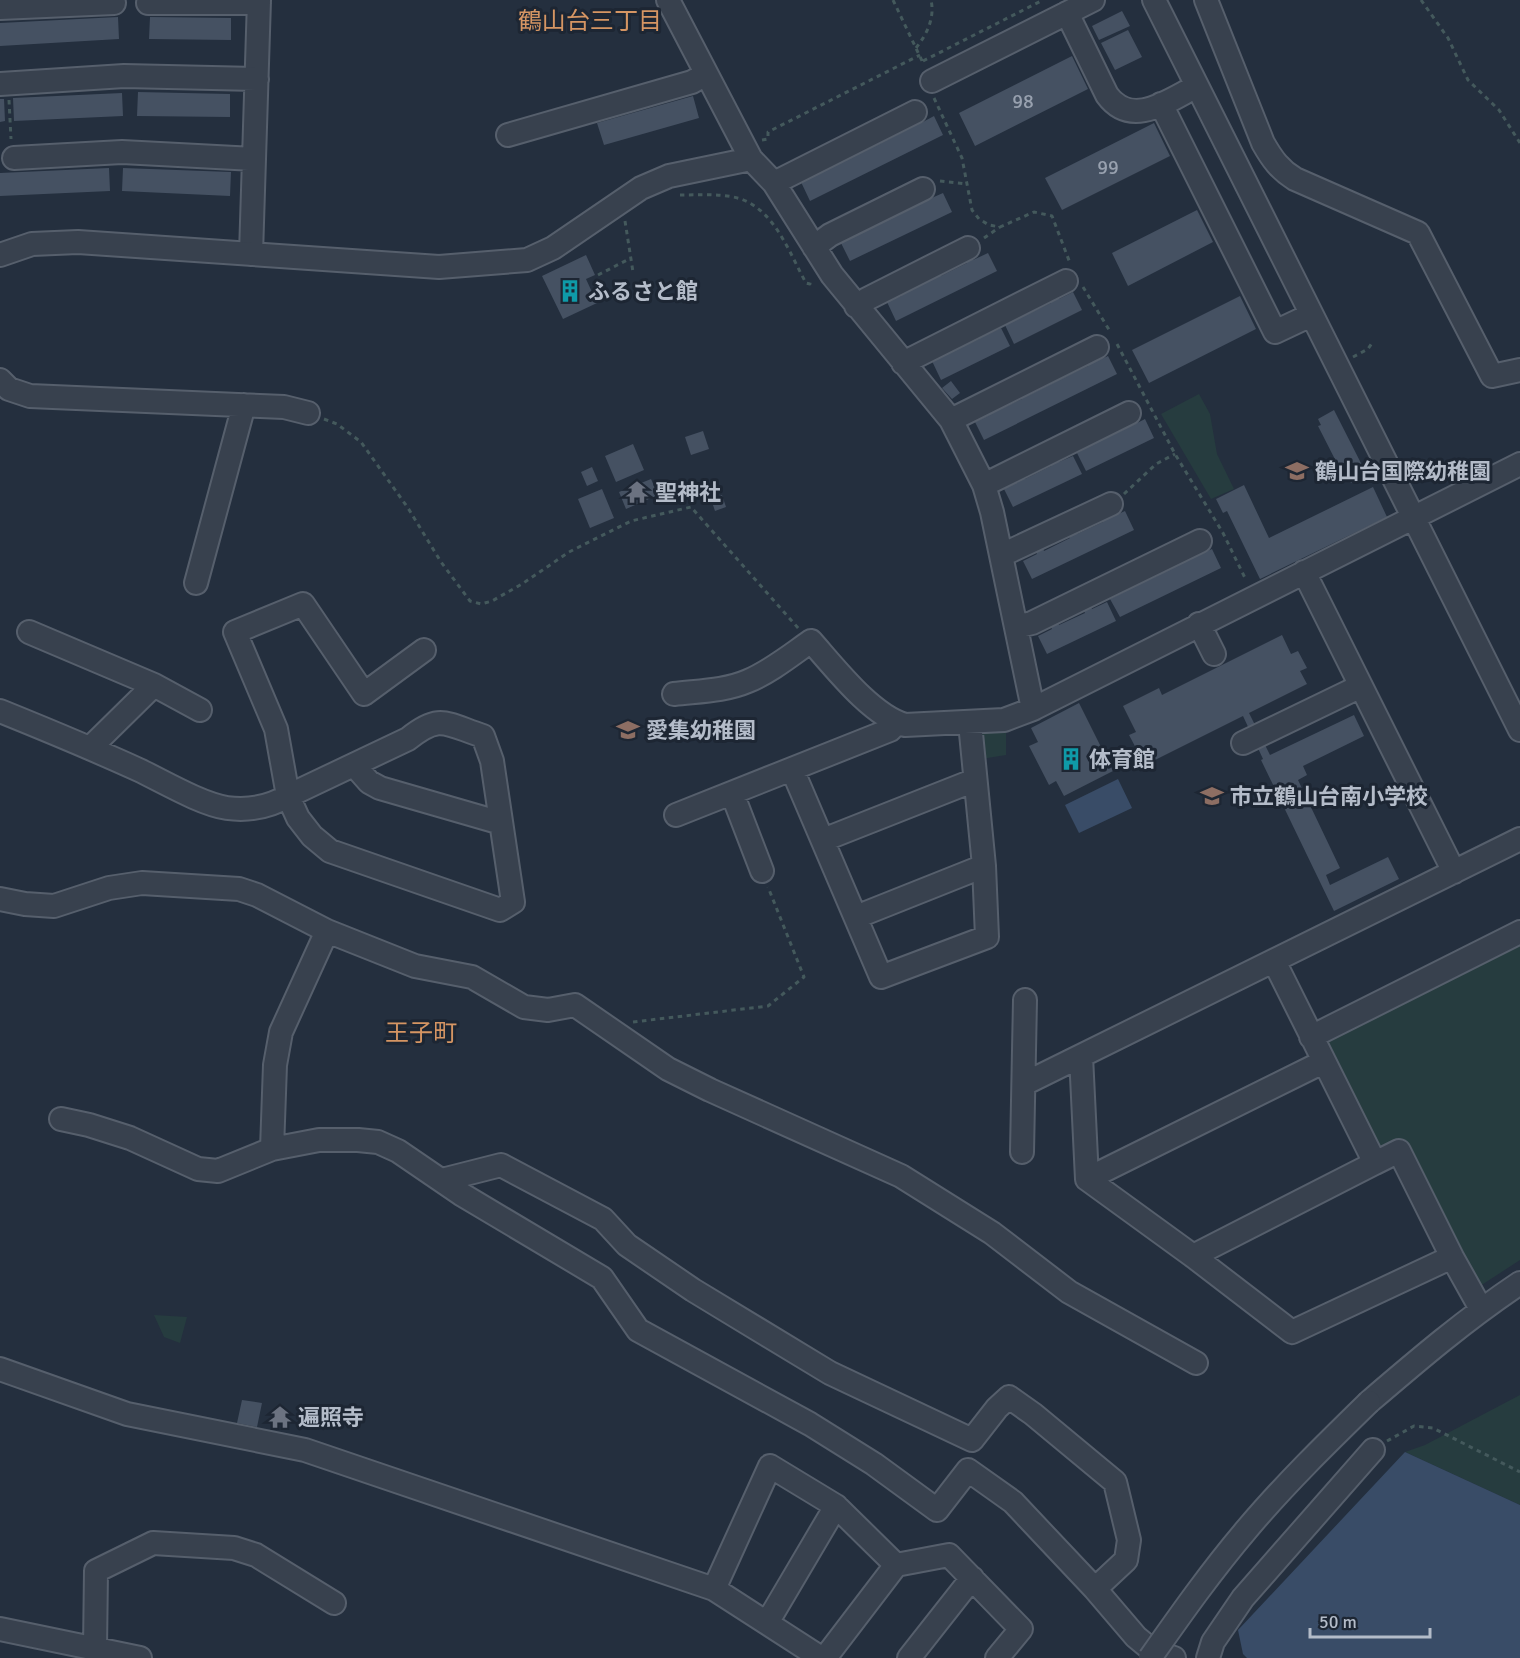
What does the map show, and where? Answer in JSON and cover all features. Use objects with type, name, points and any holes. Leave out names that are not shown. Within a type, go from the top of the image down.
[{"type":"street","points":[[668,0],[706,74],[832,275],[951,420],[984,485],[1002,555],[1033,709]]},
{"type":"street","points":[[927,71],[1093,0]]},
{"type":"street","points":[[1154,0],[1520,730]]},
{"type":"street","points":[[1206,0],[1263,143],[1272,160],[1283,172],[1295,179],[1418,233],[1492,376],[1520,370]]},
{"type":"street","points":[[148,3],[259,1],[250,254]]},
{"type":"street","points":[[0,8],[114,3]]},
{"type":"street","points":[[1067,13],[1107,95],[1121,109],[1140,112],[1197,86]]},
{"type":"street","points":[[508,135],[692,82],[706,74]]},
{"type":"street","points":[[4,84],[124,76],[257,79]]},
{"type":"street","points":[[1161,104],[1275,332],[1311,315]]},
{"type":"street","points":[[774,183],[915,112]]},
{"type":"street","points":[[0,255],[32,244],[78,242],[439,267],[527,260],[554,248],[641,188],[669,176],[753,151]]},
{"type":"street","points":[[14,158],[122,152],[254,159]]},
{"type":"street","points":[[814,247],[830,235],[923,189]]},
{"type":"street","points":[[856,306],[968,248]]},
{"type":"street","points":[[903,363],[1066,281]]},
{"type":"street","points":[[951,420],[1097,347]]},
{"type":"street","points":[[0,380],[9,389],[30,396],[284,407],[308,413]]},
{"type":"street","points":[[196,583],[244,405]]},
{"type":"street","points":[[984,485],[1129,413]]},
{"type":"street","points":[[674,694],[720,689],[747,682],[774,667],[811,641],[880,714],[897,723],[905,725],[1004,720],[1033,709],[1520,464]]},
{"type":"street","points":[[1002,555],[1111,504]]},
{"type":"street","points":[[1016,627],[1032,624],[1200,541]]},
{"type":"street","points":[[1304,572],[1454,872]]},
{"type":"street","points":[[0,711],[226,808],[258,808],[274,804],[288,796],[408,739],[425,725],[438,722],[483,736],[492,761],[513,902],[500,910],[330,851],[312,836],[298,818],[288,796],[276,729],[235,632],[303,604],[364,694],[424,650]]},
{"type":"street","points":[[1199,624],[1214,654]]},
{"type":"street","points":[[28,632],[154,684],[200,710]]},
{"type":"street","points":[[90,748],[154,684]]},
{"type":"street","points":[[1243,743],[1361,686]]},
{"type":"street","points":[[676,815],[891,730],[897,723]]},
{"type":"street","points":[[792,769],[881,977],[987,937],[984,866],[970,723]]},
{"type":"street","points":[[354,765],[369,782],[380,789],[501,823]]},
{"type":"street","points":[[823,840],[975,780]]},
{"type":"street","points":[[732,793],[762,871]]},
{"type":"street","points":[[1024,1084],[1520,839]]},
{"type":"street","points":[[856,917],[984,866]]},
{"type":"street","points":[[0,899],[54,906],[109,888],[142,883],[239,889],[258,896],[327,931],[415,966],[472,977],[524,1007],[548,1010],[575,1005],[668,1069],[901,1176],[992,1233],[1069,1292],[1196,1363]]},
{"type":"street","points":[[272,1149],[275,1065],[281,1032],[327,931]]},
{"type":"street","points":[[1311,1037],[1520,932]]},
{"type":"street","points":[[1274,961],[1375,1163]]},
{"type":"street","points":[[1022,1152],[1025,1000]]},
{"type":"street","points":[[1082,1056],[1087,1179]]},
{"type":"street","points":[[1087,1179],[1323,1062]]},
{"type":"street","points":[[61,1119],[130,1138],[198,1169],[218,1171],[272,1149],[320,1140],[378,1142],[398,1152],[461,1194],[602,1278],[638,1330],[810,1424],[874,1464],[937,1510],[968,1470],[1013,1502],[1095,1589],[1136,1637],[1153,1651],[1174,1658]]},
{"type":"street","points":[[1193,1256],[1398,1151],[1481,1309]]},
{"type":"street","points":[[442,1180],[501,1165],[603,1219],[627,1245],[684,1284],[830,1373],[972,1440],[997,1408],[1010,1397],[1115,1482],[1129,1540],[1126,1560],[1095,1589]]},
{"type":"street","points":[[1087,1179],[1292,1332],[1452,1257]]},
{"type":"street","points":[[1150,1658],[1192,1599],[1247,1529],[1306,1464],[1369,1402],[1429,1350],[1481,1309],[1520,1283]]},
{"type":"street","points":[[0,1369],[127,1414],[305,1450],[714,1589],[813,1655],[896,1565],[949,1555],[1021,1629],[997,1658]]},
{"type":"street","points":[[1208,1658],[1213,1642],[1243,1598],[1373,1450]]},
{"type":"street","points":[[714,1589],[770,1466],[836,1506],[896,1565]]},
{"type":"street","points":[[767,1623],[836,1506]]},
{"type":"street","points":[[95,1649],[96,1570],[153,1543],[234,1548],[256,1555],[333,1603]]},
{"type":"street","points":[[909,1658],[972,1578]]},
{"type":"street","points":[[0,1629],[140,1658]]},
{"type":"path","points":[[916,48],[930,24],[933,8],[931,0]]},
{"type":"path","points":[[927,71],[1043,0]]},
{"type":"path","points":[[1421,0],[1448,38],[1468,80],[1499,110],[1520,142]]},
{"type":"path","points":[[753,151],[768,139],[768,132],[920,56]]},
{"type":"path","points":[[4,84],[14,158]]},
{"type":"path","points":[[923,189],[937,181],[946,180],[966,184]]},
{"type":"path","points":[[672,194],[740,199],[758,207],[772,224],[806,283],[810,284],[811,280],[806,269]]},
{"type":"path","points":[[621,202],[633,272]]},
{"type":"path","points":[[598,275],[631,258]]},
{"type":"path","points":[[1351,358],[1368,349],[1372,344]]},
{"type":"path","points":[[308,413],[338,424],[361,442],[408,508],[441,562],[470,601],[481,604],[492,601],[569,552],[631,521],[691,507],[811,641]]},
{"type":"path","points":[[1111,504],[1130,491],[1156,464],[1175,454]]},
{"type":"path","points":[[626,1023],[768,1006],[804,977],[762,871]]},
{"type":"path","points":[[1373,1450],[1414,1426],[1433,1428],[1520,1472]]},
{"type":"green space","points":[[1199,394],[1210,414],[1217,454],[1234,489],[1211,499],[1161,414]]},
{"type":"green space","points":[[1006,728],[1006,755],[981,759],[977,732]]},
{"type":"green space","points":[[1520,940],[1520,1260],[1477,1288],[1385,1151],[1375,1147],[1324,1046],[1327,1037]]},
{"type":"green space","points":[[154,1315],[187,1317],[180,1343],[164,1337]]},
{"type":"green space","points":[[1520,1395],[1520,1505],[1405,1452],[1425,1445]]},
{"type":"water","points":[[1118,779],[1132,808],[1079,833],[1065,805]]},
{"type":"water","points":[[1405,1452],[1520,1505],[1520,1658],[1247,1658],[1243,1654],[1238,1630]]},
{"type":"building","points":[[1122,11],[1130,26],[1099,40],[1092,26]]},
{"type":"building","points":[[118,17],[119,39],[0,46],[0,23]]},
{"type":"building","points":[[150,17],[231,18],[231,40],[149,39]]},
{"type":"building","points":[[1128,30],[1142,57],[1115,70],[1101,43]]},
{"type":"building","points":[[1072,56],[1088,89],[975,146],[959,113]]},
{"type":"building","points":[[138,92],[230,94],[230,117],[137,116]]},
{"type":"building","points":[[122,93],[123,116],[14,121],[13,98]]},
{"type":"building","points":[[693,96],[699,118],[604,145],[597,123]]},
{"type":"building","points":[[0,99],[4,99],[5,121],[0,122]]},
{"type":"building","points":[[934,116],[943,135],[810,201],[801,182],[815,175],[813,171],[822,172],[848,159],[846,155],[854,153],[855,155],[881,143],[878,139],[885,137],[887,140],[914,126],[911,122],[919,120],[921,123]]},
{"type":"building","points":[[1154,123],[1170,156],[1062,210],[1045,178]]},
{"type":"building","points":[[109,168],[110,191],[0,196],[0,173]]},
{"type":"building","points":[[123,168],[231,172],[230,196],[122,191]]},
{"type":"building","points":[[943,193],[952,212],[850,261],[841,243],[855,236],[853,232],[861,230],[862,232],[888,220],[886,216],[894,214],[895,216],[921,203],[919,199],[926,197],[927,200]]},
{"type":"building","points":[[1197,210],[1213,242],[1128,286],[1112,253]]},
{"type":"building","points":[[988,253],[997,271],[896,321],[887,302],[901,296],[899,291],[908,292],[933,279],[932,275],[940,273],[941,276],[967,263],[964,259],[971,257],[973,260]]},
{"type":"building","name":"ふるさと館","points":[[586,255],[595,275],[586,279],[597,303],[563,319],[542,276]]},
{"type":"building","points":[[1073,292],[1082,310],[1014,344],[1005,325],[1018,319],[1016,315],[1024,313],[1026,315],[1051,303],[1049,298],[1057,296],[1059,299]]},
{"type":"building","points":[[1240,296],[1256,329],[1149,383],[1132,350]]},
{"type":"building","points":[[1001,328],[1010,346],[941,380],[932,361],[946,355],[944,351],[952,349],[953,351],[979,339],[977,335],[985,332],[986,335]]},
{"type":"building","points":[[1108,356],[1117,374],[984,440],[975,422],[989,415],[987,411],[994,409],[996,411],[1022,399],[1020,395],[1028,393],[1029,395],[1055,382],[1052,378],[1059,376],[1061,379],[1088,366],[1085,362],[1093,360],[1095,362]]},
{"type":"building","points":[[951,381],[960,393],[952,399],[942,388]]},
{"type":"building","points":[[1334,410],[1367,475],[1351,483],[1348,477],[1345,479],[1318,426],[1321,425],[1318,419]]},
{"type":"building","points":[[1145,419],[1154,438],[1086,471],[1077,453],[1090,446],[1088,442],[1096,440],[1097,442],[1123,430],[1121,426],[1129,424],[1131,426]]},
{"type":"building","points":[[703,431],[709,449],[691,455],[685,437]]},
{"type":"building","points":[[633,444],[644,470],[616,482],[605,456]]},
{"type":"building","points":[[1073,456],[1082,474],[1013,507],[1004,489],[1018,482],[1016,478],[1024,476],[1025,479],[1051,466],[1049,462],[1057,460],[1059,462]]},
{"type":"building","points":[[592,467],[598,481],[587,486],[581,472]]},
{"type":"building","points":[[651,479],[658,495],[626,509],[619,492]]},
{"type":"building","points":[[1244,485],[1269,538],[1373,487],[1387,517],[1260,579],[1227,511],[1223,513],[1216,499]]},
{"type":"building","points":[[602,489],[614,518],[590,528],[578,499]]},
{"type":"building","points":[[722,495],[726,507],[715,511],[711,499]]},
{"type":"building","points":[[1125,511],[1134,530],[1032,579],[1023,561],[1037,554],[1035,550],[1043,548],[1044,551],[1070,538],[1068,534],[1076,532],[1077,534],[1103,522],[1101,517],[1108,515],[1109,518]]},
{"type":"building","points":[[1212,549],[1221,568],[1120,617],[1110,599],[1124,592],[1122,588],[1130,586],[1131,588],[1157,576],[1155,572],[1163,570],[1165,572],[1190,559],[1188,555],[1195,553],[1196,556]]},
{"type":"building","points":[[1107,602],[1116,621],[1047,654],[1038,636],[1052,629],[1050,625],[1058,623],[1059,625],[1085,613],[1083,609],[1091,607],[1092,609]]},
{"type":"building","points":[[1282,635],[1291,654],[1298,651],[1307,668],[1300,671],[1307,684],[1249,713],[1270,755],[1354,715],[1364,736],[1303,766],[1307,775],[1298,780],[1340,868],[1326,875],[1330,885],[1388,857],[1399,879],[1334,911],[1261,760],[1263,759],[1243,716],[1151,762],[1144,747],[1137,750],[1129,735],[1136,732],[1123,706],[1159,688],[1162,695]]},
{"type":"building","name":"体育館","points":[[1079,703],[1113,771],[1064,796],[1056,781],[1049,785],[1029,746],[1038,742],[1031,728]]},
{"type":"building","points":[[242,1400],[262,1403],[257,1427],[237,1423]]},
{"type":"place","name":"ふるさと館","points":[[570,291]]},
{"type":"place","name":"鶴山台国際幼稚園","points":[[1297,471]]},
{"type":"place","name":"聖神社","points":[[637,492]]},
{"type":"place","name":"愛集幼稚園","points":[[628,730]]},
{"type":"place","name":"体育館","points":[[1071,759]]},
{"type":"place","name":"市立鶴山台南小学校","points":[[1212,796]]},
{"type":"place","name":"遍照寺","points":[[280,1417]]},
{"type":"district","name":"鶴山台三丁目","points":[[590,21]]},
{"type":"district","name":"王子町","points":[[421,1033]]}]
